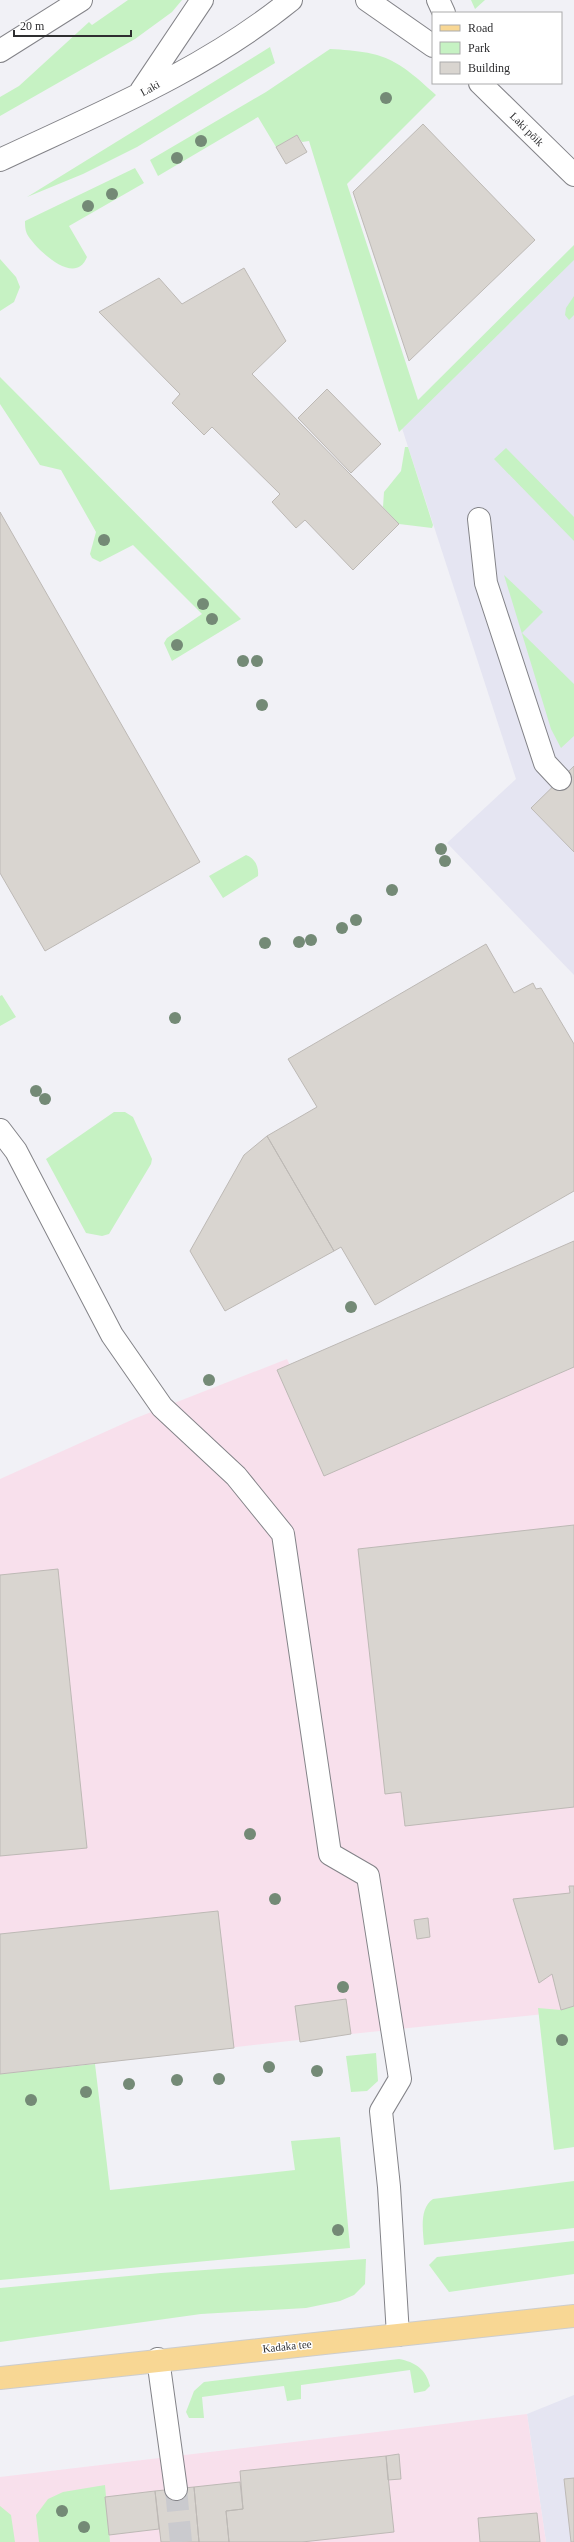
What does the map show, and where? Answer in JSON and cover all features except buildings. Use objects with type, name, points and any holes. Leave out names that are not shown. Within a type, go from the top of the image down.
[{"type":"main road","name":"Kadaka tee","points":[[0,2378],[158,2359],[574,2316]]},
{"type":"street","points":[[0,51],[81,0]]},
{"type":"street","points":[[138,95],[202,0]]},
{"type":"street","name":"Laki","points":[[0,160],[138,95],[242,37],[291,0]]},
{"type":"street","points":[[367,0],[432,45]]},
{"type":"street","points":[[438,0],[444,12]]},
{"type":"street","name":"Laki põik","points":[[481,84],[574,175]]},
{"type":"street","points":[[479,519],[486,583],[545,763],[560,779]]},
{"type":"street","points":[[0,1130],[16,1151],[112,1335],[157,1400],[236,1476],[283,1534],[330,1854],[368,1876],[400,2079],[381,2111],[389,2187],[398,2335]]},
{"type":"street","points":[[158,2359],[176,2489]]},
{"type":"shaded area","points":[[574,249],[574,975],[447,843],[516,779],[399,419]]},
{"type":"shaded area","points":[[574,1241],[574,2011],[351,2034],[0,2074],[0,1479],[136,1418],[287,1359],[290,1365]]},
{"type":"shaded area","points":[[574,2395],[574,2542],[546,2542],[527,2414]]},
{"type":"shaded area","points":[[527,2414],[546,2542],[0,2542],[0,2477]]},
{"type":"green space","points":[[128,0],[182,0],[172,12],[135,39],[0,116],[0,97],[19,86],[89,22],[92,25]]},
{"type":"green space","points":[[471,0],[485,0],[475,9]]},
{"type":"green space","points":[[270,47],[275,63],[137,147],[83,174],[27,197]]},
{"type":"green space","points":[[330,49],[364,52],[389,59],[410,73],[436,95],[347,184],[418,400],[574,245],[574,260],[399,432],[309,141],[302,142],[297,135],[276,147],[258,117],[158,176],[150,160],[266,92]]},
{"type":"green space","points":[[135,168],[144,183],[69,226],[87,257],[81,265],[74,268],[65,267],[56,262],[46,256],[27,234],[25,229],[25,221]]},
{"type":"green space","points":[[0,259],[16,277],[20,287],[14,302],[0,311]]},
{"type":"green space","points":[[574,296],[574,315],[569,320],[565,315],[566,308]]},
{"type":"green space","points":[[0,377],[241,619],[172,661],[164,643],[167,638],[202,614],[133,545],[100,562],[92,558],[90,554],[96,532],[61,470],[40,465],[0,404]]},
{"type":"green space","points":[[405,447],[408,447],[433,525],[432,528],[399,524],[383,507],[384,492],[401,471]]},
{"type":"green space","points":[[506,448],[574,517],[574,541],[494,459]]},
{"type":"green space","points":[[504,575],[543,612],[522,633],[574,684],[574,736],[561,748],[551,729]]},
{"type":"green space","points":[[246,855],[252,858],[256,863],[258,876],[223,898],[209,876]]},
{"type":"green space","points":[[2,995],[16,1017],[0,1026],[0,996]]},
{"type":"green space","points":[[114,1112],[125,1112],[133,1117],[152,1159],[151,1164],[109,1234],[102,1236],[86,1233],[46,1159]]},
{"type":"green space","points":[[574,2006],[574,2147],[554,2150],[538,2008],[561,2010]]},
{"type":"green space","points":[[376,2053],[378,2081],[367,2091],[351,2092],[346,2056]]},
{"type":"green space","points":[[95,2064],[110,2190],[295,2170],[291,2141],[340,2137],[350,2248],[0,2280],[0,2074]]},
{"type":"green space","points":[[574,2181],[574,2228],[424,2245],[424,2214],[429,2203],[433,2199]]},
{"type":"green space","points":[[574,2241],[574,2274],[449,2292],[429,2265],[437,2257]]},
{"type":"green space","points":[[366,2259],[365,2284],[354,2295],[340,2301],[306,2308],[201,2314],[0,2342],[0,2288],[161,2273]]},
{"type":"green space","points":[[399,2359],[415,2364],[423,2371],[430,2386],[425,2391],[414,2393],[410,2370],[301,2385],[301,2399],[287,2401],[284,2386],[202,2397],[204,2418],[189,2418],[186,2412],[194,2391],[204,2382]]},
{"type":"green space","points":[[105,2485],[110,2542],[39,2542],[36,2515],[48,2499],[63,2492]]},
{"type":"green space","points":[[0,2506],[11,2515],[15,2542],[0,2542]]},
{"type":"tunnel","points":[[176,2489],[181,2542]]}]
